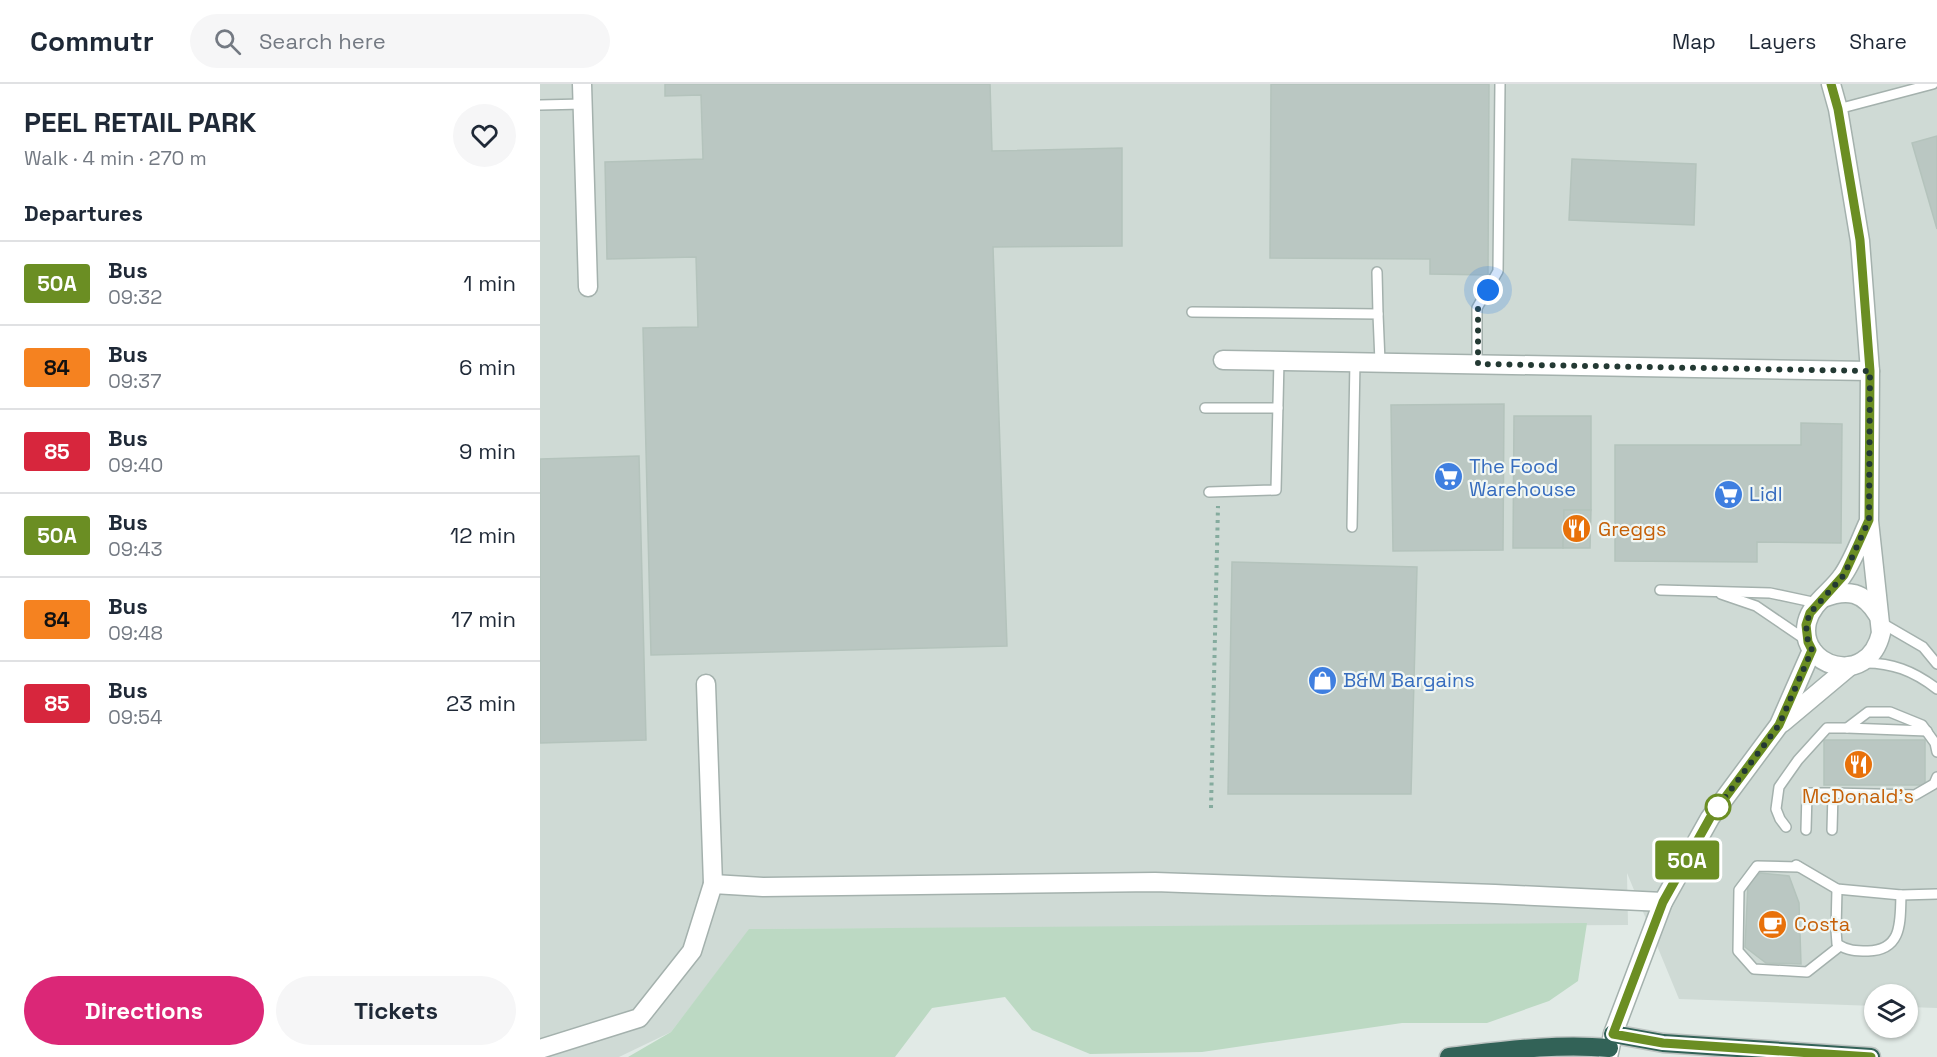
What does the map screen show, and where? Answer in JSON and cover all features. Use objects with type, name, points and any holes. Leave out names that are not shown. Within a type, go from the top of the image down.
[{"type":"highway","points":[[1449,1057],[1530,1048],[1663,1043],[1871,1057]]},
{"type":"street","points":[[582,84],[588,287]]},
{"type":"street","points":[[1779,725],[1871,655],[1881,633],[1869,520],[1870,371],[1860,240],[1838,109],[1831,84]]},
{"type":"street","points":[[1223,360],[1870,371]]},
{"type":"street","points":[[1856,665],[1829,664],[1821,659],[1810,646],[1806,625],[1810,613],[1844,575],[1869,520]]},
{"type":"street","points":[[1820,601],[1836,593],[1845,592],[1859,596],[1872,605],[1879,619]]},
{"type":"street","points":[[1610,1046],[1663,902],[1710,818],[1779,725],[1810,646]]},
{"type":"street","points":[[540,1049],[639,1018],[692,951],[713,885],[706,684]]},
{"type":"street","points":[[713,885],[763,887],[1155,882],[1663,902]]},
{"type":"lane","points":[[1478,364],[1478,308],[1498,272],[1500,84]]},
{"type":"lane","points":[[1838,109],[1933,84]]},
{"type":"lane","points":[[540,105],[583,104]]},
{"type":"lane","points":[[1377,272],[1380,362]]},
{"type":"lane","points":[[1192,312],[1378,314]]},
{"type":"lane","points":[[1214,492],[1276,490],[1279,360]]},
{"type":"lane","points":[[1352,527],[1355,361]]},
{"type":"lane","points":[[1205,408],[1278,408]]},
{"type":"lane","points":[[1660,590],[1770,593],[1820,601]]},
{"type":"lane","points":[[1712,591],[1756,606],[1810,646]]},
{"type":"lane","points":[[1879,619],[1923,647],[1937,664]]},
{"type":"lane","points":[[1856,665],[1878,662],[1896,667],[1916,674],[1937,688]]},
{"type":"lane","points":[[1847,728],[1868,712],[1890,712],[1923,725],[1935,742],[1937,752]]},
{"type":"lane","points":[[1786,827],[1776,809],[1779,787],[1798,760],[1827,728],[1927,731]]},
{"type":"lane","points":[[1806,830],[1807,793],[1915,795],[1934,784],[1937,777]]},
{"type":"lane","points":[[1832,830],[1833,793]]},
{"type":"lane","points":[[1840,946],[1808,972],[1754,969],[1738,951],[1739,890],[1757,866],[1795,865],[1837,889],[1901,895],[1937,894]]},
{"type":"lane","points":[[1837,889],[1837,944],[1848,951],[1880,950],[1893,941],[1900,927],[1901,895]]},
{"type":"path","points":[[1211,808],[1214,492]]},
{"type":"shaded area","points":[[540,84],[1937,84],[1937,1008],[1918,1007],[1918,984],[1864,984],[1864,1006],[1679,999],[1627,873],[1628,925],[750,929],[671,1032],[619,1057],[540,1057]]},
{"type":"green space","points":[[1587,923],[1578,981],[1549,1001],[1487,1023],[1402,1023],[1202,1052],[1090,1054],[1032,1030],[1005,997],[932,1008],[895,1057],[628,1057],[671,1032],[749,929]]},
{"type":"building","points":[[665,84],[990,84],[992,151],[1122,148],[1122,246],[993,247],[1007,646],[651,655],[643,328],[698,327],[696,257],[607,259],[605,162],[703,159],[701,95],[665,96]]},
{"type":"building","points":[[1271,84],[1489,84],[1488,275],[1430,274],[1430,259],[1270,258]]},
{"type":"building","points":[[1937,136],[1937,229],[1912,143]]},
{"type":"building","points":[[1572,159],[1696,164],[1694,225],[1569,220]]},
{"type":"building","name":"The Food Warehouse","points":[[1504,404],[1503,550],[1393,551],[1391,405]]},
{"type":"building","points":[[1514,416],[1591,416],[1591,510],[1564,510],[1563,548],[1513,548]]},
{"type":"building","name":"Lidl","points":[[1801,423],[1842,424],[1841,543],[1757,542],[1757,562],[1615,561],[1615,445],[1801,445]]},
{"type":"building","points":[[639,456],[646,740],[540,743],[540,459]]},
{"type":"building","name":"Greggs","points":[[1564,510],[1591,510],[1590,548],[1563,548]]},
{"type":"building","name":"B&M Bargains","points":[[1232,562],[1417,567],[1411,794],[1228,794]]},
{"type":"building","points":[[1824,740],[1925,740],[1925,785],[1824,785]]},
{"type":"building","name":"Costa","points":[[1760,873],[1789,876],[1799,903],[1801,964],[1766,963],[1745,947],[1748,884]]},
{"type":"bus line","name":"50A","points":[[1831,84],[1838,109],[1860,240],[1870,371],[1869,520],[1844,575],[1810,613],[1806,625],[1808,642],[1812,650],[1779,725],[1710,818],[1663,902],[1613,1034],[1663,1043],[1871,1057]]},
{"type":"place","name":"The Food Warehouse","points":[[1448,477]]},
{"type":"place","name":"Lidl","points":[[1728,494]]},
{"type":"place","name":"Greggs","points":[[1577,529]]},
{"type":"place","name":"B&M Bargains","points":[[1322,680]]},
{"type":"place","name":"McDonald's","points":[[1858,765]]},
{"type":"place","name":"Costa","points":[[1773,924]]},
{"type":"route","points":[[1488,290],[1478,308],[1478,364],[1870,371],[1869,520],[1844,575],[1810,613],[1806,625],[1808,642],[1812,650],[1779,725],[1718,807]]}]
